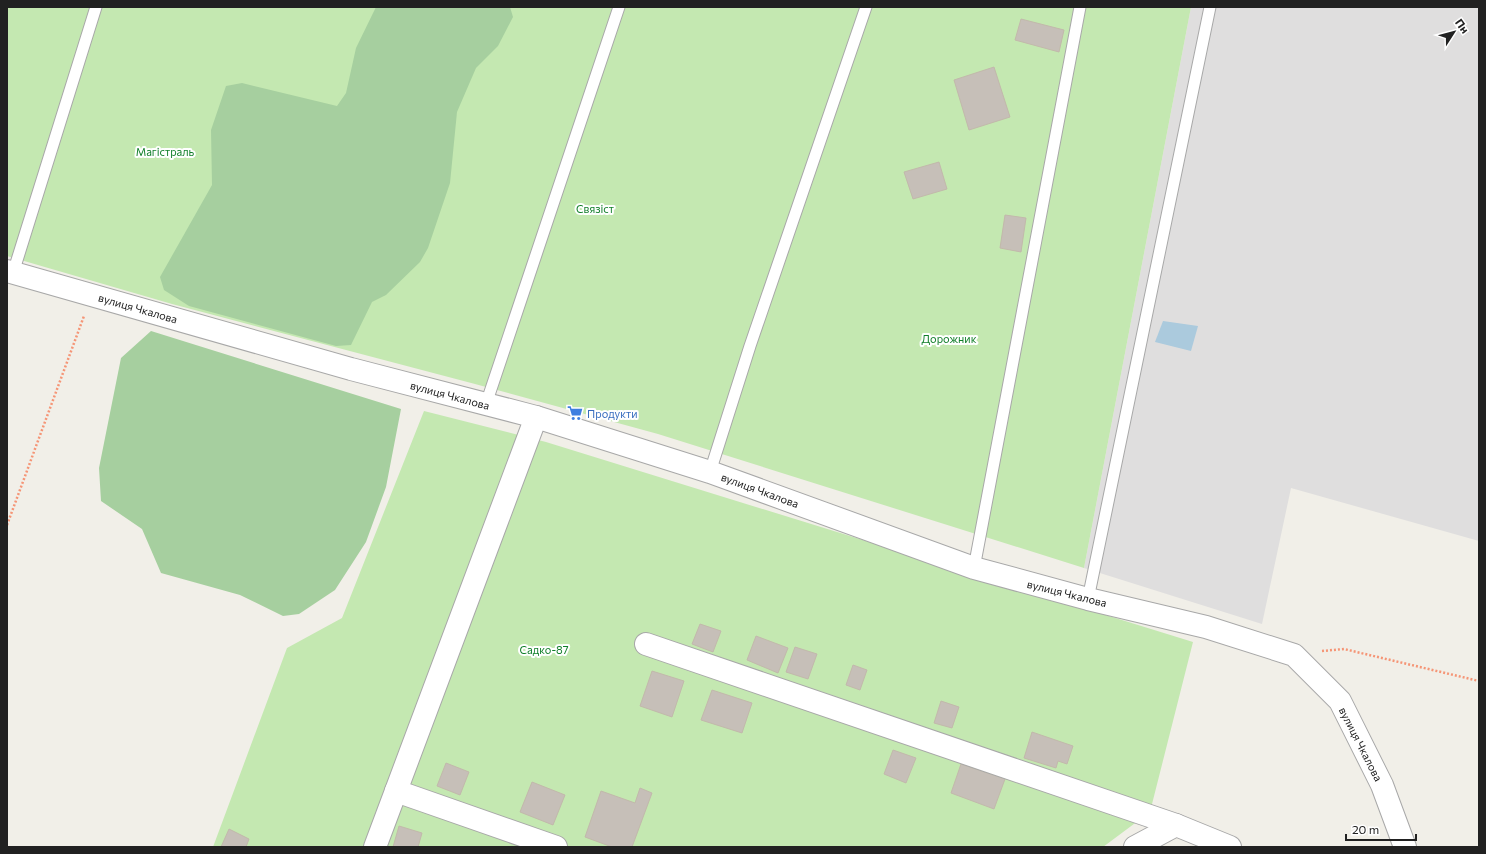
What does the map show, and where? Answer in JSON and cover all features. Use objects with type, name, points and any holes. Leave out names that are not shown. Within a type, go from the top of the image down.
[{"type":"street","name":"вулиця Чкалова","points":[[10,272],[351,369],[536,417],[710,472],[974,568],[1088,599],[1206,627],[1294,655],[1340,701],[1382,785],[1405,847]]},
{"type":"street","points":[[375,847],[536,417]]},
{"type":"street","points":[[646,644],[1176,825],[1230,847]]},
{"type":"street","points":[[396,791],[556,847]]},
{"type":"street","points":[[1135,847],[1176,825]]},
{"type":"lane","points":[[10,272],[96,7]]},
{"type":"lane","points":[[486,404],[619,7]]},
{"type":"lane","points":[[710,472],[753,338],[866,7]]},
{"type":"lane","points":[[974,568],[1080,7]]},
{"type":"lane","points":[[1088,599],[1210,7]]},
{"type":"path","points":[[7,525],[91,295]]},
{"type":"path","points":[[1294,655],[1344,649],[1479,680]]},
{"type":"shaded area","points":[[1191,7],[1479,7],[1479,541],[1291,488],[1262,624],[1084,568]]},
{"type":"green space","points":[[7,7],[1191,7],[1084,568],[658,434],[172,304],[7,256]]},
{"type":"green space","points":[[376,7],[510,7],[513,17],[498,46],[476,68],[457,112],[450,183],[428,248],[420,262],[386,295],[372,302],[351,345],[336,346],[189,306],[164,290],[160,277],[212,185],[211,130],[226,86],[242,83],[337,106],[346,93],[356,48]]},
{"type":"green space","points":[[151,331],[401,409],[386,487],[366,542],[335,590],[299,614],[283,616],[240,595],[161,573],[142,529],[101,501],[99,468],[121,358]]},
{"type":"green space","name":"Садко-87","points":[[424,411],[546,442],[1193,642],[1150,812],[1103,847],[213,847],[287,648],[342,618]]},
{"type":"water","points":[[1163,321],[1198,326],[1191,351],[1155,342]]},
{"type":"building","points":[[1021,19],[1064,30],[1059,52],[1015,40]]},
{"type":"building","points":[[994,67],[1010,117],[969,130],[954,80]]},
{"type":"building","points":[[939,162],[947,189],[913,199],[904,172]]},
{"type":"building","points":[[1005,215],[1026,218],[1021,252],[1000,248]]},
{"type":"building","points":[[700,624],[721,631],[713,652],[692,644]]},
{"type":"building","points":[[756,636],[788,648],[778,673],[747,660]]},
{"type":"building","points":[[795,647],[817,654],[808,679],[786,672]]},
{"type":"building","points":[[853,665],[867,670],[860,690],[846,685]]},
{"type":"building","points":[[652,671],[684,681],[672,717],[640,706]]},
{"type":"building","points":[[712,690],[752,703],[742,733],[701,720]]},
{"type":"building","points":[[941,701],[959,707],[952,728],[934,723]]},
{"type":"building","points":[[1032,732],[1073,746],[1067,764],[1058,761],[1056,768],[1024,758]]},
{"type":"building","points":[[893,750],[916,758],[906,783],[884,774]]},
{"type":"building","points":[[446,763],[469,772],[460,795],[437,786]]},
{"type":"building","points":[[961,764],[1005,779],[994,809],[951,793]]},
{"type":"building","points":[[532,782],[565,795],[553,825],[520,812]]},
{"type":"building","points":[[640,788],[652,793],[632,847],[612,847],[585,837],[601,791],[635,803]]},
{"type":"building","points":[[399,826],[422,833],[418,847],[393,847]]},
{"type":"building","points":[[229,829],[249,839],[246,847],[221,847]]},
{"type":"place","name":"Продукти","points":[[575,413]]},
{"type":"park label","name":"Магістраль","points":[[165,151]]},
{"type":"park label","name":"Связіст","points":[[595,208]]},
{"type":"park label","name":"Дорожник","points":[[949,338]]}]
